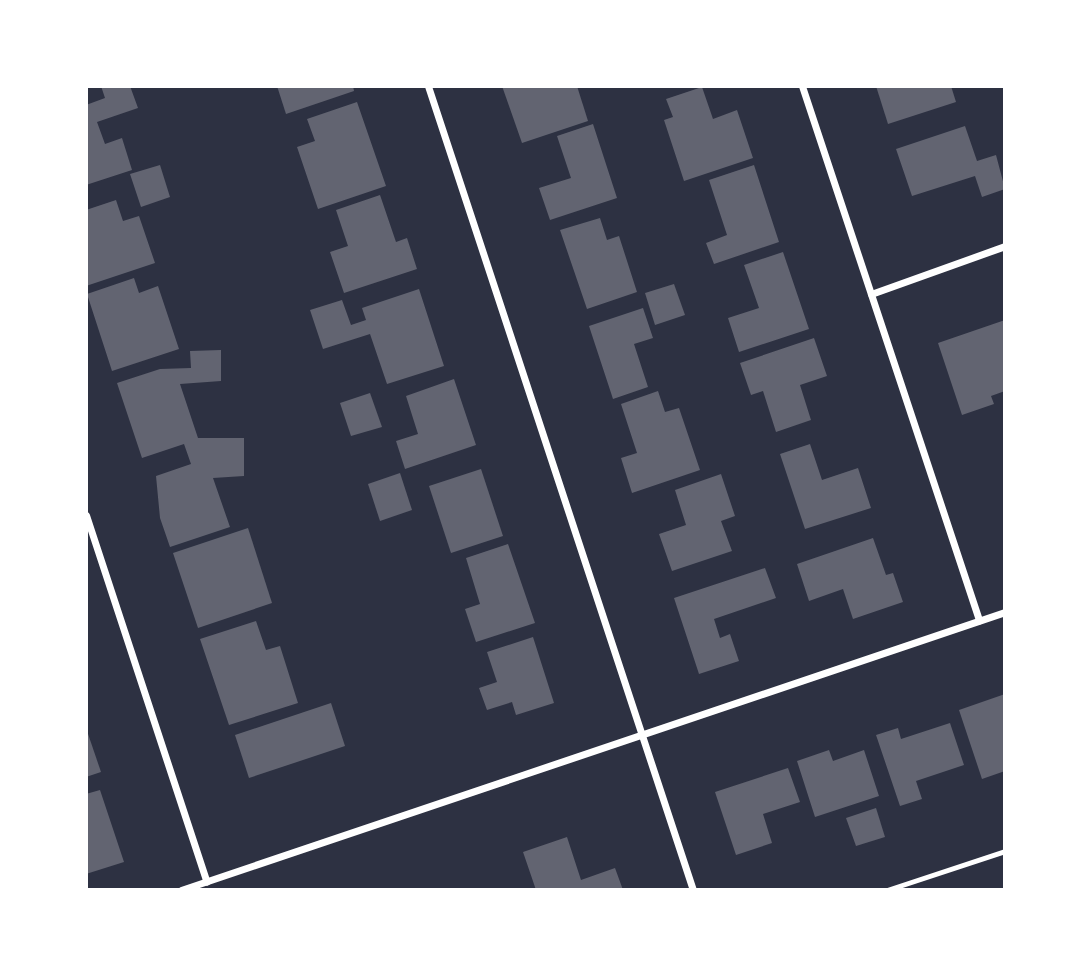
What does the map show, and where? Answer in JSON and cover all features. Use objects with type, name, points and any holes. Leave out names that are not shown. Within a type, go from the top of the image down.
[{"type":"street","points":[[428,86],[693,890]]},
{"type":"street","points":[[802,86],[979,620]]},
{"type":"street","points":[[871,294],[1005,246]]},
{"type":"street","points":[[86,514],[207,881]]},
{"type":"street","points":[[181,890],[641,732],[1005,612]]},
{"type":"lane","points":[[887,890],[1005,851]]},
{"type":"building","points":[[101,86],[130,86],[138,108],[97,122],[105,144],[122,138],[132,170],[86,185],[86,105],[105,98]]},
{"type":"building","points":[[277,86],[353,86],[354,91],[286,114]]},
{"type":"building","points":[[502,86],[577,86],[588,121],[522,143]]},
{"type":"building","points":[[876,86],[951,86],[956,102],[888,124]]},
{"type":"building","points":[[702,87],[713,119],[737,110],[753,158],[684,181],[664,120],[673,117],[666,99]]},
{"type":"building","points":[[357,102],[386,186],[318,209],[297,147],[315,141],[307,119]]},
{"type":"building","points":[[593,124],[617,198],[550,220],[539,188],[571,178],[557,136]]},
{"type":"building","points":[[965,126],[977,161],[996,155],[1005,189],[982,197],[975,176],[912,196],[896,149]]},
{"type":"building","points":[[160,165],[170,197],[141,207],[130,174]]},
{"type":"building","points":[[754,165],[779,242],[714,264],[706,243],[727,235],[709,180]]},
{"type":"building","points":[[380,195],[396,242],[407,238],[417,269],[344,293],[330,252],[348,246],[336,210]]},
{"type":"building","points":[[116,200],[123,221],[139,216],[155,263],[86,286],[86,210]]},
{"type":"building","points":[[600,218],[607,240],[619,236],[637,292],[587,309],[560,230]]},
{"type":"building","points":[[783,252],[809,329],[739,352],[728,318],[759,308],[744,265]]},
{"type":"building","points":[[134,278],[139,293],[158,286],[179,349],[112,371],[87,294]]},
{"type":"building","points":[[674,284],[685,315],[655,325],[645,293]]},
{"type":"building","points":[[419,289],[444,366],[387,384],[370,334],[323,349],[310,310],[342,300],[351,325],[366,320],[362,308]]},
{"type":"building","points":[[643,308],[653,338],[634,344],[648,387],[613,399],[589,326]]},
{"type":"building","points":[[1005,320],[1005,391],[991,396],[994,404],[962,415],[938,343]]},
{"type":"building","points":[[814,338],[827,376],[800,385],[811,420],[776,432],[763,391],[751,395],[740,363]]},
{"type":"building","points":[[221,350],[221,381],[180,384],[198,438],[244,438],[244,476],[213,478],[230,527],[170,547],[160,518],[156,476],[191,464],[184,444],[142,458],[117,383],[160,369],[191,368],[190,351]]},
{"type":"building","points":[[454,379],[476,445],[405,469],[396,441],[418,434],[406,396]]},
{"type":"building","points":[[658,391],[665,412],[679,408],[700,470],[632,493],[621,458],[637,453],[621,404]]},
{"type":"building","points":[[370,393],[382,427],[351,436],[340,403]]},
{"type":"building","points":[[810,444],[822,480],[858,468],[871,508],[805,529],[780,454]]},
{"type":"building","points":[[481,469],[503,536],[451,553],[429,486]]},
{"type":"building","points":[[400,473],[412,510],[380,521],[368,484]]},
{"type":"building","points":[[721,474],[735,516],[721,521],[732,551],[672,571],[659,534],[686,525],[675,490]]},
{"type":"building","points":[[248,528],[272,603],[198,628],[173,553]]},
{"type":"building","points":[[873,538],[886,575],[893,573],[903,602],[853,619],[843,589],[809,601],[797,564]]},
{"type":"building","points":[[508,544],[535,623],[476,642],[465,609],[480,604],[466,558]]},
{"type":"building","points":[[765,568],[776,598],[714,619],[720,638],[730,634],[739,661],[699,674],[674,598]]},
{"type":"building","points":[[256,621],[266,650],[280,646],[298,703],[229,725],[200,639]]},
{"type":"building","points":[[533,637],[554,703],[516,715],[512,702],[487,710],[479,688],[497,682],[487,652]]},
{"type":"building","points":[[1005,694],[1005,771],[982,779],[959,710]]},
{"type":"building","points":[[331,703],[345,746],[249,778],[235,735]]},
{"type":"building","points":[[950,723],[964,765],[916,781],[922,799],[900,806],[876,735],[898,728],[901,739]]},
{"type":"building","points":[[86,728],[101,772],[86,777]]},
{"type":"building","points":[[829,750],[833,761],[864,750],[879,796],[815,817],[797,761]]},
{"type":"building","points":[[788,768],[800,802],[763,814],[772,843],[736,855],[715,792]]},
{"type":"building","points":[[100,790],[124,862],[86,874],[86,794]]},
{"type":"building","points":[[876,808],[885,837],[856,846],[846,818]]},
{"type":"building","points":[[567,837],[581,880],[615,868],[623,890],[536,890],[523,852]]}]
